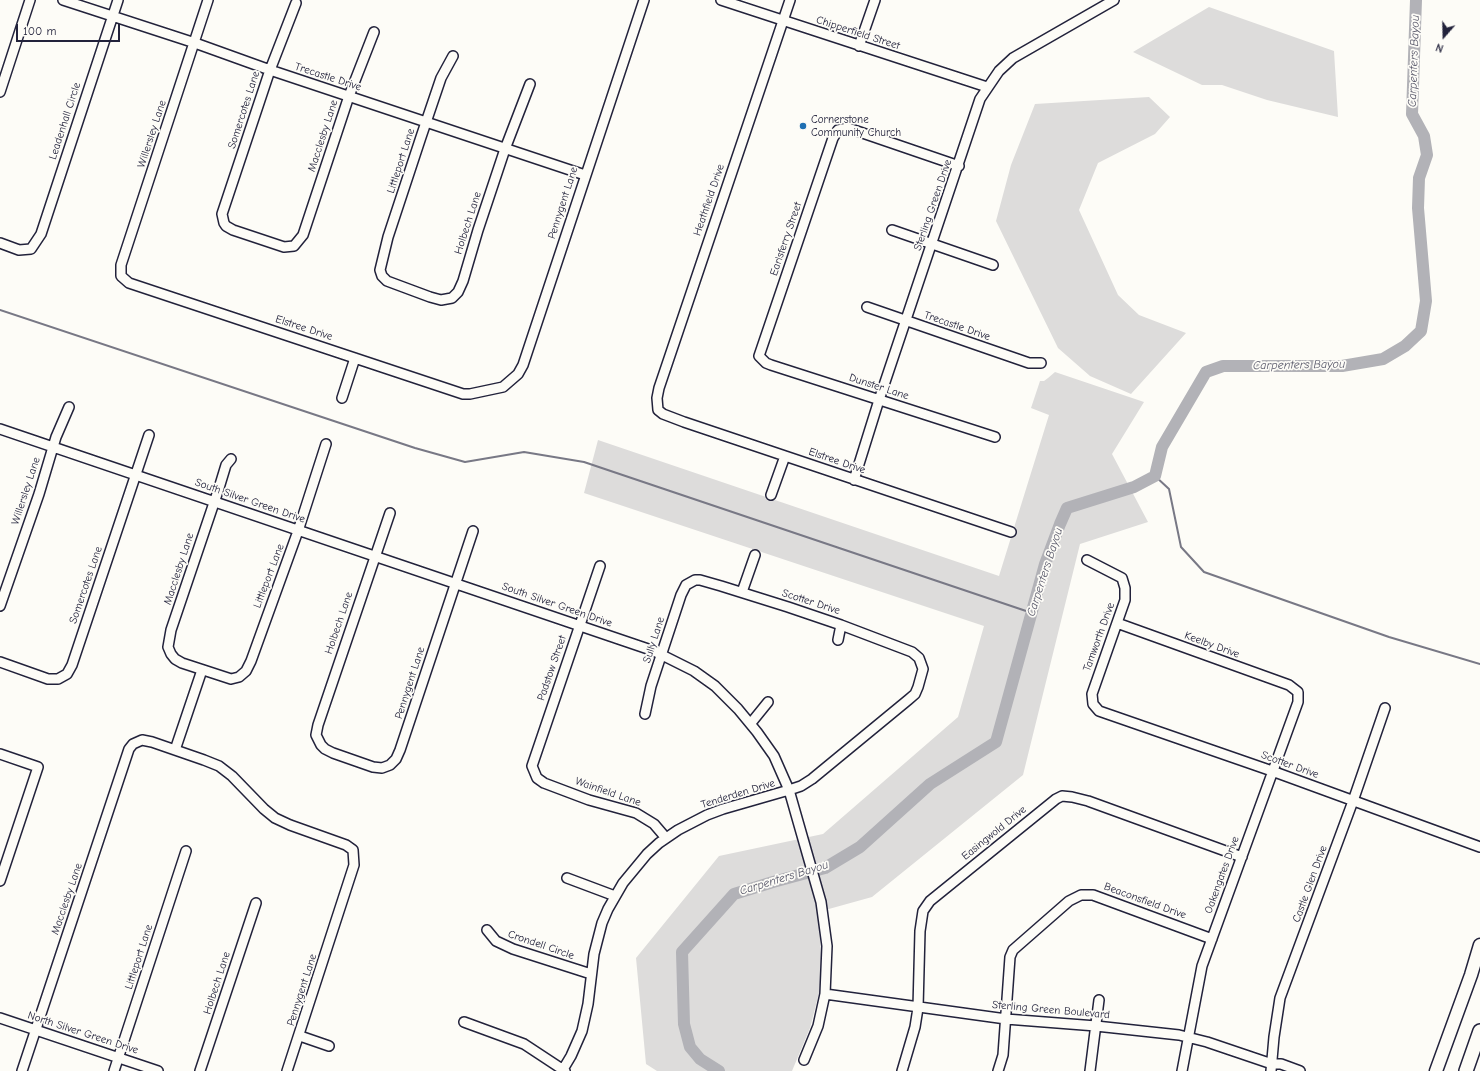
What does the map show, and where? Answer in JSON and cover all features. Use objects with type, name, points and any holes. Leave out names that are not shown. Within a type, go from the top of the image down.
[{"type":"highway","points":[[1466,1071],[1480,1031]]},
{"type":"main road","points":[[1436,1071],[1471,975],[1480,945]]},
{"type":"street","points":[[0,92],[30,0]]},
{"type":"street","name":"Trecastle Drive","points":[[63,0],[585,175]]},
{"type":"street","name":"Leadenhall Circle","points":[[0,244],[19,250],[31,249],[41,234],[118,0]]},
{"type":"street","name":"Willersley Lane","points":[[121,276],[121,264],[208,0]]},
{"type":"street","name":"Pennygent Lane","points":[[482,392],[503,387],[518,374],[522,365],[644,0]]},
{"type":"street","name":"Chipperfield Street","points":[[721,0],[988,87]]},
{"type":"street","name":"Heathfield Drive","points":[[658,410],[657,398],[659,388],[790,0]]},
{"type":"street","points":[[859,46],[875,0]]},
{"type":"street","name":"Sterling Green Drive","points":[[854,480],[879,400],[959,166],[980,99],[999,71],[1013,58],[1114,0]]},
{"type":"street","name":"Somercotes Lane","points":[[294,246],[284,247],[233,230],[226,226],[222,214],[270,70],[296,3]]},
{"type":"street","name":"Macclesby Lane","points":[[294,246],[303,235],[349,96],[374,32]]},
{"type":"street","name":"Littleport Lane","points":[[382,276],[380,270],[382,260],[426,122],[441,78],[453,56]]},
{"type":"street","name":"Holbech Lane","points":[[382,276],[396,285],[441,300],[452,298],[458,292],[463,281],[505,149],[530,84]]},
{"type":"street","name":"Earlsferry Street","points":[[759,356],[833,138],[838,130],[848,128],[959,166]]},
{"type":"street","points":[[892,230],[993,264]]},
{"type":"street","name":"Elstree Drive","points":[[121,276],[129,283],[463,394],[482,392]]},
{"type":"street","name":"Trecastle Drive","points":[[867,307],[906,322],[1030,363],[1041,362]]},
{"type":"street","name":"Dunster Lane","points":[[759,356],[766,363],[771,365],[995,437]]},
{"type":"street","points":[[342,398],[355,358]]},
{"type":"street","name":"Willersley Lane","points":[[0,606],[53,447],[69,407]]},
{"type":"street","name":"Elstree Drive","points":[[658,410],[663,414],[684,422],[1011,532]]},
{"type":"street","name":"South Silver Green Drive","points":[[0,429],[662,654],[694,671],[715,686],[738,708],[774,756],[789,790],[821,902],[826,946],[825,994],[818,1026],[804,1060]]},
{"type":"street","name":"Somercotes Lane","points":[[0,662],[48,679],[58,679],[67,674],[72,664],[149,435]]},
{"type":"street","name":"Littleport Lane","points":[[202,670],[231,679],[240,677],[246,671],[251,661],[298,531],[326,444]]},
{"type":"street","points":[[771,495],[785,456]]},
{"type":"street","name":"Macclesby Lane","points":[[202,670],[175,659],[170,654],[168,647],[170,630],[207,520],[220,488],[226,465],[231,459]]},
{"type":"street","name":"Holbech Lane","points":[[319,741],[316,735],[318,725],[374,556],[390,513]]},
{"type":"street","name":"Pennygent Lane","points":[[319,741],[325,749],[333,753],[373,767],[382,768],[390,765],[396,759],[474,530]]},
{"type":"street","points":[[742,592],[755,555]]},
{"type":"street","name":"Tamworth Drive","points":[[1087,560],[1122,578],[1125,588],[1125,600],[1092,694],[1093,704]]},
{"type":"street","name":"Padstow Street","points":[[537,778],[532,766],[600,566]]},
{"type":"street","name":"Scotter Drive","points":[[694,580],[700,580],[742,592],[841,625],[912,652],[917,656]]},
{"type":"street","name":"Sully Lane","points":[[645,714],[651,686],[683,589],[694,580]]},
{"type":"street","name":"Keelby Drive","points":[[1117,623],[1289,685],[1298,692]]},
{"type":"street","points":[[838,640],[841,625]]},
{"type":"street","name":"Tenderden Drive","points":[[564,1071],[582,1031],[588,1004],[597,939],[602,923],[615,896],[631,871],[647,854],[666,838],[692,822],[713,813],[801,786],[812,780],[915,694],[923,669],[917,656]]},
{"type":"street","points":[[175,750],[202,670]]},
{"type":"street","name":"Oakengates Drive","points":[[1182,1071],[1202,966],[1298,702],[1298,692]]},
{"type":"street","points":[[751,724],[768,702]]},
{"type":"street","name":"Scotter Drive","points":[[1093,704],[1099,711],[1272,771],[1480,847]]},
{"type":"street","name":"Castle Glen Drive","points":[[1273,1069],[1274,1037],[1280,998],[1386,708]]},
{"type":"street","name":"Macclesby Lane","points":[[22,1071],[129,749],[133,744],[142,740],[175,750]]},
{"type":"street","name":"Pennygent Lane","points":[[175,750],[204,760],[225,771],[238,781],[264,809],[282,822],[346,845],[353,850],[354,865],[300,1036],[287,1071]]},
{"type":"street","points":[[0,754],[38,767],[0,881]]},
{"type":"street","name":"Wainfield Lane","points":[[537,778],[544,783],[589,800],[636,813],[649,820],[666,838]]},
{"type":"street","name":"Easingwold Drive","points":[[902,1071],[916,1027],[918,1008],[920,931],[923,911],[930,902],[1056,799],[1062,796],[1088,801],[1242,857]]},
{"type":"street","name":"Littleport Lane","points":[[114,1071],[186,851]]},
{"type":"street","points":[[566,878],[615,896]]},
{"type":"street","name":"Beaconsfield Drive","points":[[998,1071],[1003,1055],[1010,957],[1013,950],[1069,901],[1081,895],[1093,895],[1212,939]]},
{"type":"street","name":"Holbech Lane","points":[[200,1071],[256,903]]},
{"type":"street","name":"Crondell Circle","points":[[487,930],[496,941],[513,949],[591,974]]},
{"type":"street","name":"Sterling Green Boulevard","points":[[825,994],[1006,1019],[1096,1026],[1189,1037],[1207,1042],[1273,1069],[1281,1064],[1300,1071]]},
{"type":"street","points":[[1090,1071],[1099,1000]]},
{"type":"street","name":"North Silver Green Drive","points":[[0,1018],[158,1071]]},
{"type":"street","points":[[464,1022],[524,1044],[564,1071]]},
{"type":"street","points":[[300,1036],[329,1046]]},
{"type":"shaded area","points":[[1209,7],[1334,51],[1338,117],[1267,100],[1222,85],[1202,85],[1133,52]]},
{"type":"shaded area","points":[[1149,97],[1170,117],[1155,134],[1098,163],[1079,210],[1118,295],[1139,315],[1186,333],[1131,394],[1090,376],[1058,348],[996,221],[1011,165],[1035,104]]},
{"type":"shaded area","points":[[1055,372],[1144,402],[1112,454],[1148,522],[1080,544],[1023,775],[872,897],[818,912],[822,967],[819,993],[810,1028],[792,1071],[657,1071],[646,1064],[636,958],[719,856],[823,834],[958,717],[984,626],[584,493],[598,440],[999,576],[1049,415],[1031,408],[1040,381],[1044,381]]},
{"type":"waterway","name":"Carpenters Bayou","points":[[719,1071],[700,1059],[690,1047],[684,1024],[682,952],[734,894],[825,868],[860,847],[930,784],[996,742],[1045,564],[1067,508],[1134,487],[1155,476],[1162,447],[1206,372],[1223,366],[1342,366],[1383,359],[1405,346],[1421,331],[1426,301],[1418,208],[1419,178],[1427,155],[1424,136],[1412,114],[1416,0]]},
{"type":"waterway","points":[[0,310],[415,448],[465,462],[524,452],[584,462],[1032,613]]},
{"type":"waterway","points":[[1155,476],[1169,489],[1181,547],[1204,572],[1389,637],[1480,664]]},
{"type":"place","name":"Cornerstone Community Church","points":[[803,126]]}]
